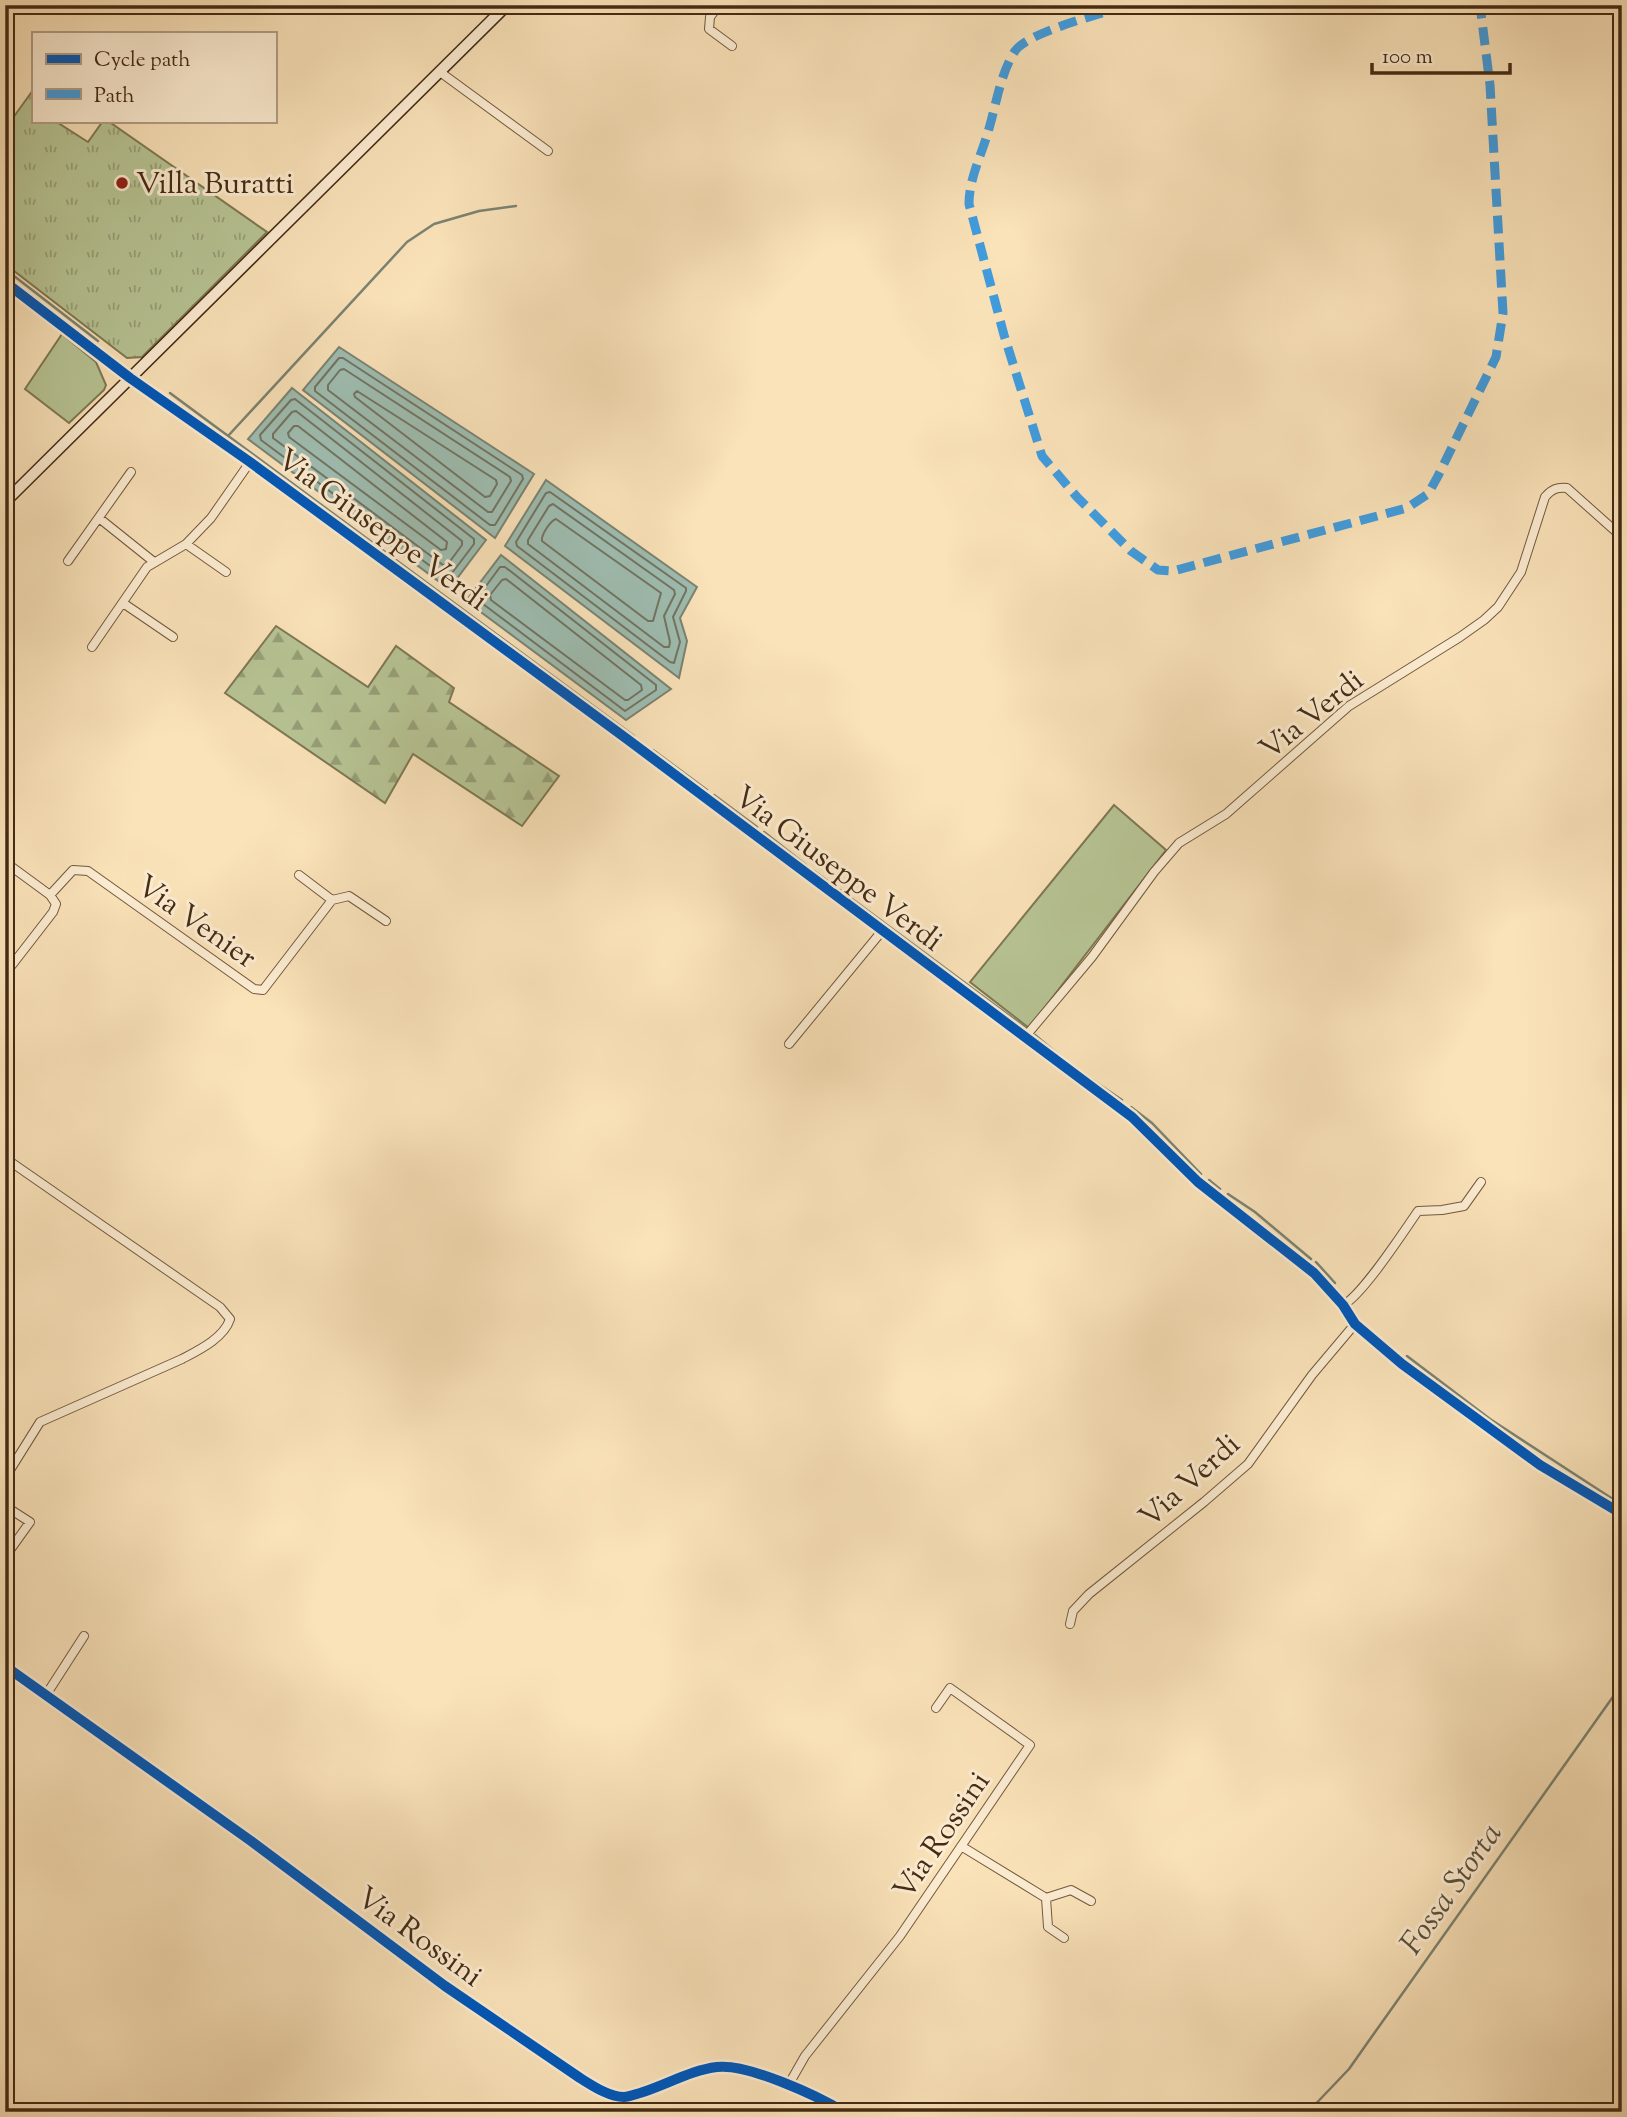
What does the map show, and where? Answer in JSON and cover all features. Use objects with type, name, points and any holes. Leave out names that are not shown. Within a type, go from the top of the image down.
[{"type":"main road","points":[[5,502],[507,5]]},
{"type":"street","points":[[719,5],[710,17],[709,29],[732,46]]},
{"type":"street","points":[[440,72],[548,150]]},
{"type":"street","name":"Via Giuseppe Verdi","points":[[7,287],[627,739],[1132,1117],[1198,1182],[1314,1273],[1343,1305],[1355,1325],[1402,1364],[1540,1465],[1622,1514]]},
{"type":"street","points":[[92,647],[147,567],[186,544],[211,518],[250,462]]},
{"type":"street","points":[[68,561],[131,472]]},
{"type":"street","name":"Via Verdi","points":[[1025,1037],[1092,957],[1154,872],[1179,843],[1226,814],[1349,706],[1460,637],[1498,607],[1521,572],[1545,496],[1550,491],[1559,487],[1567,488],[1622,537]]},
{"type":"street","points":[[99,518],[154,562]]},
{"type":"street","points":[[186,544],[226,572]]},
{"type":"street","points":[[123,603],[173,637]]},
{"type":"street","points":[[5,862],[50,895],[56,904],[53,912],[5,974]]},
{"type":"street","name":"Via Venier","points":[[50,895],[73,870],[88,871],[254,989],[263,990],[332,900]]},
{"type":"street","points":[[299,875],[332,900],[349,896],[386,920]]},
{"type":"street","points":[[789,1044],[881,931]]},
{"type":"street","points":[[5,1158],[220,1307],[230,1319],[227,1327],[204,1347],[182,1359],[40,1422],[5,1478]]},
{"type":"street","points":[[1343,1305],[1349,1302],[1371,1276],[1418,1211],[1464,1206],[1481,1182]]},
{"type":"street","name":"Via Verdi","points":[[1070,1624],[1073,1611],[1089,1594],[1204,1503],[1248,1464],[1312,1375],[1355,1325]]},
{"type":"street","points":[[5,1506],[30,1522],[5,1557]]},
{"type":"street","points":[[46,1695],[84,1636]]},
{"type":"street","name":"Via Rossini","points":[[5,1666],[251,1841],[445,1986],[580,2078],[602,2091],[624,2097]]},
{"type":"street","name":"Via Rossini","points":[[789,2084],[805,2056],[900,1936],[1030,1745],[950,1688],[936,1708]]},
{"type":"street","points":[[961,1846],[1046,1898],[1071,1890],[1091,1901]]},
{"type":"street","points":[[1046,1898],[1048,1927],[1065,1938]]},
{"type":"street","points":[[621,2112],[624,2108],[624,2097],[662,2087],[688,2075],[717,2067],[732,2067],[789,2084],[844,2112]]},
{"type":"green space","points":[[32,91],[32,122],[57,122],[88,142],[102,122],[109,122],[267,232],[142,357],[127,358],[5,264],[5,129]]},
{"type":"green space","points":[[62,334],[96,362],[106,385],[69,423],[25,389]]},
{"type":"green space","points":[[276,626],[368,687],[396,646],[454,688],[449,702],[559,776],[522,826],[413,754],[385,803],[225,693]]},
{"type":"green space","points":[[1114,805],[1166,850],[1029,1028],[970,982]]},
{"type":"water","points":[[339,347],[534,474],[495,538],[303,390]]},
{"type":"water","points":[[292,388],[486,540],[449,589],[248,439]]},
{"type":"water","points":[[546,480],[697,587],[680,618],[687,641],[679,678],[505,546]]},
{"type":"water","points":[[501,555],[671,689],[626,720],[466,601]]},
{"type":"waterway","points":[[228,436],[407,242],[434,224],[479,211],[516,206]]},
{"type":"waterway","points":[[5,269],[98,341]]},
{"type":"waterway","points":[[170,393],[634,736]]},
{"type":"waterway","points":[[653,750],[707,790]]},
{"type":"waterway","points":[[714,795],[757,827]]},
{"type":"waterway","points":[[764,832],[806,865]]},
{"type":"waterway","points":[[814,871],[829,882]]},
{"type":"waterway","points":[[840,890],[1027,1029]]},
{"type":"waterway","points":[[1035,1035],[1072,1066],[1122,1100]]},
{"type":"waterway","points":[[1131,1107],[1152,1123],[1201,1174]]},
{"type":"waterway","points":[[1209,1180],[1220,1189]]},
{"type":"waterway","points":[[1228,1194],[1255,1212],[1311,1259]]},
{"type":"waterway","points":[[1316,1262],[1335,1283]]},
{"type":"waterway","points":[[1407,1356],[1490,1419],[1622,1505]]},
{"type":"waterway","name":"Fossa Storta","points":[[1308,2112],[1349,2069],[1622,1684]]},
{"type":"marked path","points":[[1128,5],[1050,30],[1015,51],[1002,80],[973,177],[969,204],[1004,335],[1042,456],[1077,497],[1131,551],[1158,570],[1173,571],[1407,508],[1428,494],[1438,476],[1496,357],[1503,313],[1490,85],[1480,5]]},
{"type":"cycle path","points":[[5,282],[130,378],[250,462],[627,739],[1132,1117],[1198,1182],[1314,1273],[1343,1305],[1355,1324],[1402,1364],[1540,1465],[1622,1514]]},
{"type":"cycle path","points":[[5,1666],[251,1841],[445,1986],[601,2090],[618,2097],[628,2097],[698,2071],[730,2067],[782,2082],[844,2112]]},
{"type":"place","name":"Villa Buratti","points":[[122,183]]}]
